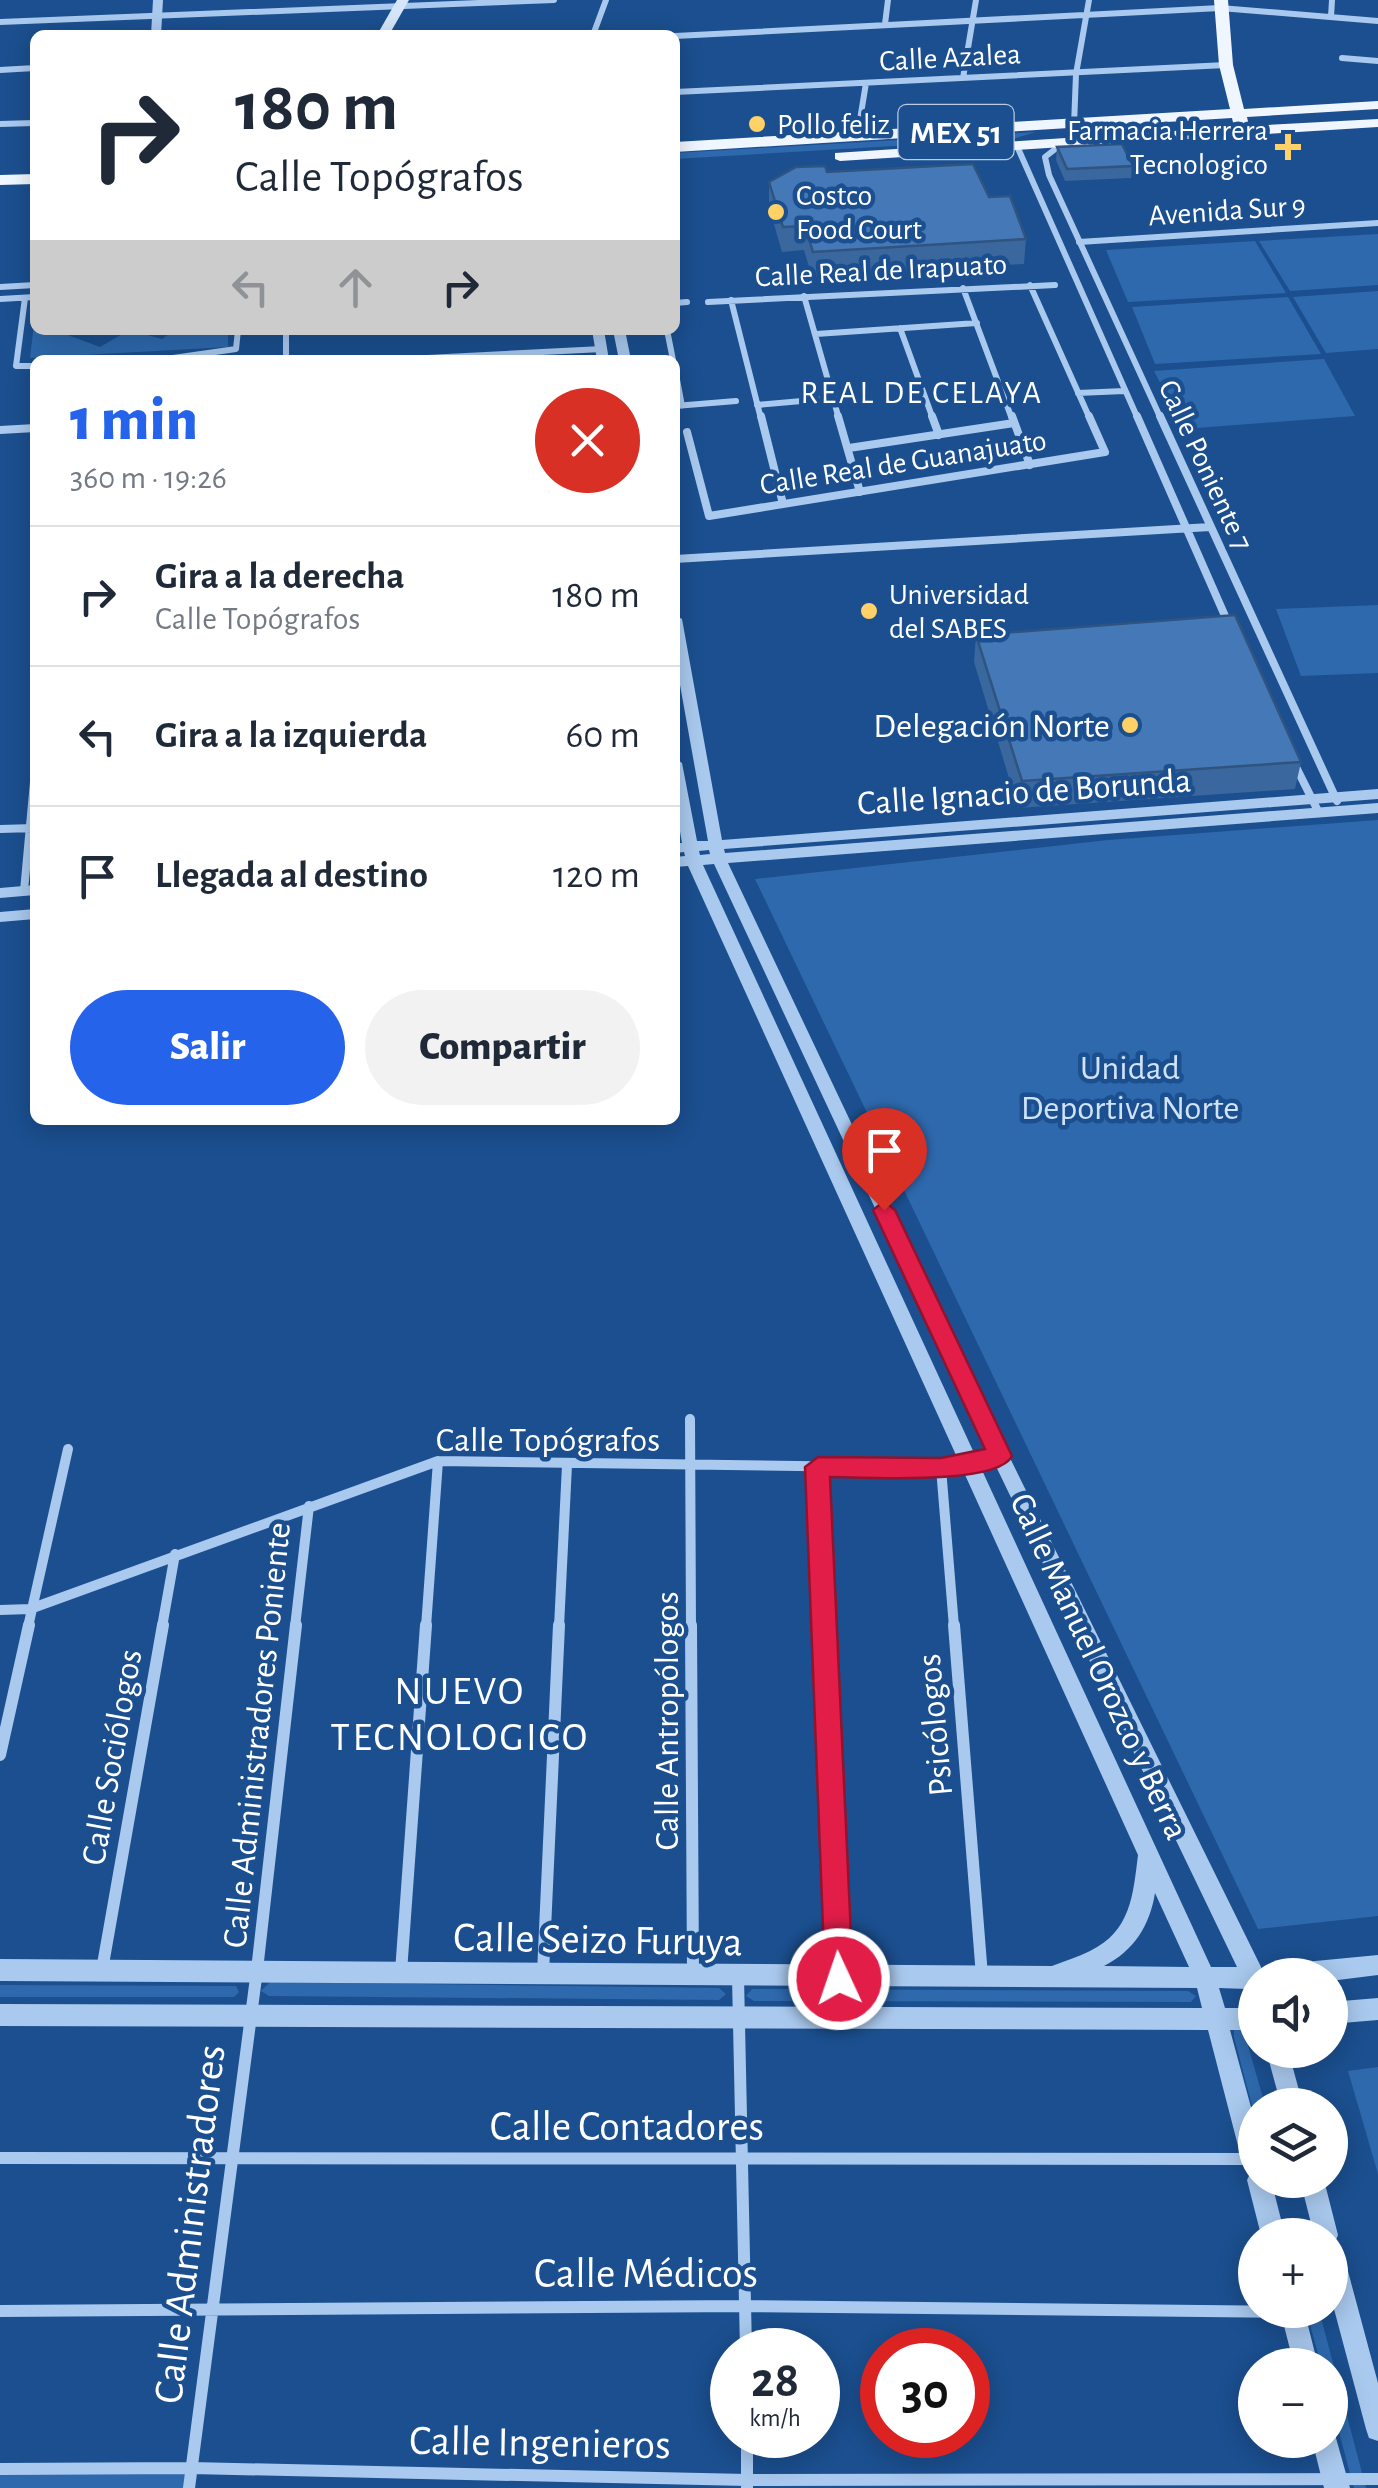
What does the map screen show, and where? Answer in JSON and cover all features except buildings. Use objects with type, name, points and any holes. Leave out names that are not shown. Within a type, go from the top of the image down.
[{"type":"main road","points":[[386,30],[401,3]]},
{"type":"main road","points":[[1221,4],[1226,65],[1244,133]]},
{"type":"main road","name":"MEX 51","points":[[680,148],[1378,105]]},
{"type":"main road","points":[[1017,146],[1032,136],[1121,130],[1188,118]]},
{"type":"main road","name":"MEX 51","points":[[816,158],[1378,123]]},
{"type":"main road","points":[[680,165],[723,162]]},
{"type":"main road","points":[[0,180],[30,179]]},
{"type":"main road","points":[[0,196],[30,194]]},
{"type":"street","points":[[156,30],[158,0]]},
{"type":"street","points":[[0,22],[401,3],[554,0]]},
{"type":"street","points":[[595,30],[606,0]]},
{"type":"street","points":[[885,24],[888,0]]},
{"type":"street","points":[[962,78],[976,0]]},
{"type":"street","points":[[1074,126],[1076,74],[1089,0]]},
{"type":"street","points":[[1264,12],[1265,0]]},
{"type":"street","points":[[1331,17],[1332,0]]},
{"type":"street","points":[[680,36],[1221,4],[1264,12],[1378,20]]},
{"type":"street","points":[[1342,58],[1378,61]]},
{"type":"street","name":"Calle Azalea","points":[[680,92],[1226,65]]},
{"type":"street","points":[[0,70],[30,68]]},
{"type":"street","points":[[857,138],[866,83]]},
{"type":"street","points":[[0,124],[30,123]]},
{"type":"street","name":"Calle Poniente 7","points":[[1063,144],[1045,157],[1079,242],[1339,804]]},
{"type":"street","name":"Calle Poniente 7","points":[[1017,146],[1235,637]]},
{"type":"street","name":"Avenida Sur 9","points":[[1079,242],[1378,223]]},
{"type":"street","points":[[0,287],[30,285]]},
{"type":"street","name":"Calle Real de Irapuato","points":[[708,302],[1055,285]]},
{"type":"street","points":[[1030,286],[1083,403],[1126,395]]},
{"type":"street","points":[[963,288],[1030,465]]},
{"type":"street","points":[[804,296],[860,492]]},
{"type":"street","points":[[25,298],[16,366],[30,366]]},
{"type":"street","points":[[0,299],[30,298]]},
{"type":"street","points":[[731,300],[783,504]]},
{"type":"street","points":[[680,303],[688,302]]},
{"type":"street","points":[[816,334],[977,323]]},
{"type":"street","points":[[900,328],[939,435]]},
{"type":"street","points":[[194,355],[236,349],[237,335]]},
{"type":"street","points":[[1078,393],[1126,395]]},
{"type":"street","points":[[757,404],[836,398]]},
{"type":"street","points":[[680,406],[736,402]]},
{"type":"street","name":"Calle Real de Guanajuato","points":[[687,432],[709,516],[1105,452],[1083,403]]},
{"type":"street","points":[[849,448],[1014,424]]},
{"type":"street","points":[[0,430],[30,428]]},
{"type":"street","points":[[680,559],[1210,527]]},
{"type":"street","name":"Calle Manuel Orozco y Berra","points":[[680,647],[716,851],[1000,1456],[1243,1958]]},
{"type":"street","points":[[1286,745],[1315,806]]},
{"type":"street","name":"Calle Ignacio de Borunda","points":[[683,855],[1339,804],[1378,794]]},
{"type":"street","name":"Calle Ignacio de Borunda","points":[[1339,804],[1378,808]]},
{"type":"street","name":"Calle Manuel Orozco y Berra","points":[[680,820],[683,855],[1206,1980],[1238,2097]]},
{"type":"street","points":[[0,829],[30,828]]},
{"type":"street","points":[[0,893],[30,891]]},
{"type":"street","points":[[0,918],[30,915]]},
{"type":"street","name":"Calle Antropólogos","points":[[690,1418],[694,1466],[694,1976]]},
{"type":"street","points":[[0,1755],[68,1448]]},
{"type":"street","name":"Calle Topógrafos","points":[[0,1610],[30,1609],[438,1461],[941,1468],[1000,1456]]},
{"type":"street","points":[[401,1972],[438,1461]]},
{"type":"street","points":[[542,1974],[568,1464]]},
{"type":"street","points":[[818,1467],[839,1979]]},
{"type":"street","name":"Psicólogos","points":[[941,1468],[982,1976]]},
{"type":"street","name":"Calle Administradores Poniente","points":[[257,1970],[309,1506]]},
{"type":"street","name":"Calle Sociólogos","points":[[102,1970],[175,1554]]},
{"type":"street","points":[[1038,1979],[1094,1963],[1126,1939],[1146,1903],[1148,1850]]},
{"type":"street","points":[[1348,1968],[1378,1965]]},
{"type":"street","name":"Calle Seizo Furuya","points":[[0,1970],[1238,1980]]},
{"type":"street","name":"Calle Administradores","points":[[189,2488],[257,1970]]},
{"type":"street","points":[[738,1978],[746,2328]]},
{"type":"street","points":[[1348,2012],[1378,2009]]},
{"type":"street","points":[[0,2015],[1238,2019]]},
{"type":"street","name":"Calle Contadores","points":[[0,2158],[1238,2162]]},
{"type":"street","name":"Calle Médicos","points":[[0,2312],[746,2306],[1238,2311]]},
{"type":"street","points":[[1348,2316],[1378,2429]]},
{"type":"street","points":[[746,2458],[747,2484]]},
{"type":"street","points":[[1330,2458],[1336,2483]]},
{"type":"street","name":"Calle Ingenieros","points":[[0,2469],[191,2468],[747,2484],[1336,2483],[1378,2479]]},
{"type":"green space","points":[[1036,132],[1013,139],[680,159],[680,153]]},
{"type":"green space","points":[[1378,234],[1378,285],[1290,291],[1259,241]]},
{"type":"green space","points":[[1255,241],[1286,293],[1128,302],[1106,250]]},
{"type":"green space","points":[[1378,291],[1378,349],[1326,353],[1293,297]]},
{"type":"green space","points":[[1288,297],[1321,354],[1155,364],[1132,307]]},
{"type":"green space","points":[[33,335],[68,335],[100,347],[120,335],[162,339],[168,335],[228,335],[228,347],[30,355]]},
{"type":"green space","points":[[1324,359],[1355,416],[1184,429],[1154,371]]},
{"type":"green space","points":[[1378,605],[1378,673],[1301,676],[1276,609]]},
{"type":"green space","name":"Unidad Deportiva Norte","points":[[1378,820],[1378,1916],[1258,1929],[755,879],[1108,840]]},
{"type":"green space","points":[[270,1982],[719,1988],[726,1994],[719,2000],[269,1996],[261,1991]]},
{"type":"green space","points":[[0,1985],[236,1986],[239,1992],[234,1997],[0,1997]]},
{"type":"green space","points":[[752,1989],[1188,1991],[1196,1996],[1191,2002],[754,2001],[746,1996]]},
{"type":"green space","points":[[1234,2029],[1238,2029],[1238,2052],[1234,2037]]},
{"type":"green space","points":[[1378,2067],[1378,2174],[1348,2071]]},
{"type":"green space","points":[[1242,2068],[1254,2068],[1260,2088],[1247,2088]]},
{"type":"green space","points":[[1311,2328],[1324,2328],[1329,2348],[1316,2348]]},
{"type":"green space","points":[[1348,2420],[1366,2488],[1354,2488],[1346,2458]]},
{"type":"green space","points":[[0,2473],[189,2473],[187,2488],[0,2488]]},
{"type":"place","name":"Pollo feliz","points":[[757,124]]},
{"type":"place","name":"Farmacia Herrera Tecnologico","points":[[1288,147]]},
{"type":"place","name":"Costco Food Court","points":[[776,212]]},
{"type":"place","name":"Universidad del SABES","points":[[869,611]]},
{"type":"place","name":"Delegación Norte","points":[[1130,725]]},
{"type":"district","name":"REAL DE CELAYA","points":[[922,392]]},
{"type":"district","name":"NUEVO TECNOLOGICO","points":[[460,1713]]},
{"type":"route","points":[[839,1979],[818,1467],[941,1468],[1000,1456],[884,1210]]}]
